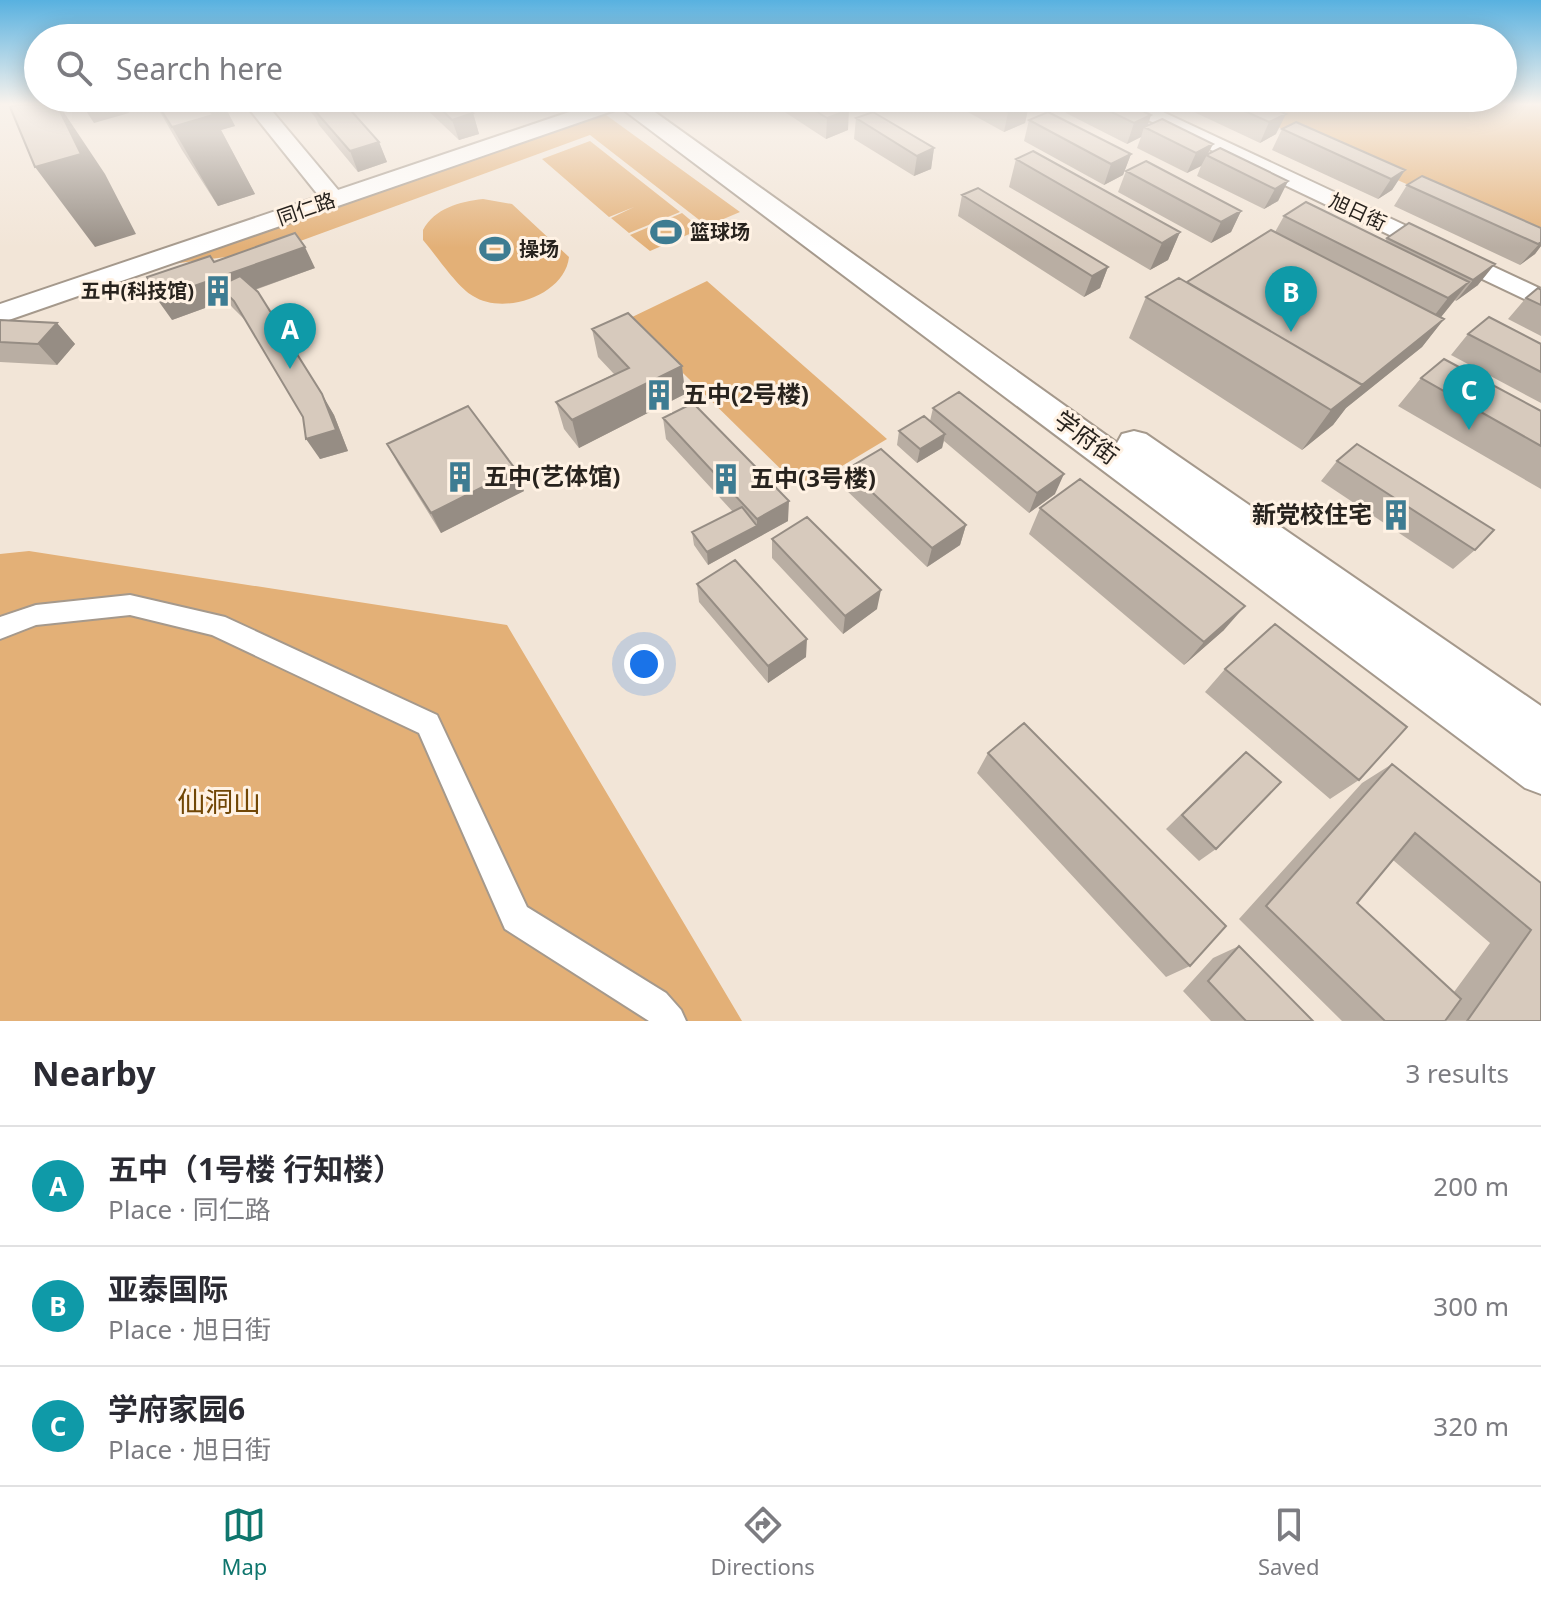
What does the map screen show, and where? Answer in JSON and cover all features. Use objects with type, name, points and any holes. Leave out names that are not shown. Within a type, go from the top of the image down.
[{"type":"main road","points":[[295,153],[331,196]]},
{"type":"main road","name":"同仁路","points":[[0,311],[458,153]]},
{"type":"main road","name":"同仁路","points":[[0,311],[470,153]]},
{"type":"main road","name":"学府街","points":[[695,153],[1541,772]]},
{"type":"main road","name":"学府街","points":[[723,153],[1541,731]]},
{"type":"main road","name":"旭日街","points":[[1232,153],[1541,299]]},
{"type":"street","points":[[0,628],[36,615],[130,605],[216,625],[428,724],[516,918],[655,1004],[670,1021]]},
{"type":"green space","points":[[483,153],[542,153],[273,251],[148,267]]},
{"type":"green space","points":[[559,153],[605,153],[680,212],[629,233],[611,218],[634,207],[609,217],[542,159]]},
{"type":"green space","points":[[613,153],[658,153],[740,212],[707,226]]},
{"type":"green space","points":[[1336,153],[1541,153],[1541,237],[1535,241]]},
{"type":"green space","name":"操场","points":[[483,199],[512,204],[569,257],[557,282],[531,298],[501,304],[486,302],[460,286],[423,240],[423,230],[441,211]]},
{"type":"green space","name":"篮球场","points":[[682,213],[701,229],[650,251],[630,235]]},
{"type":"green space","points":[[707,281],[887,439],[802,490],[628,319]]},
{"type":"green space","name":"仙洞山","points":[[29,551],[507,625],[742,1021],[0,1021],[0,554]]},
{"type":"building","points":[[29,153],[81,154],[35,167]]},
{"type":"building","points":[[1036,153],[1180,232],[1162,243],[1016,159]]},
{"type":"building","points":[[1090,153],[1131,154],[1111,164]]},
{"type":"building","points":[[1230,153],[1288,181],[1275,189],[1206,155]]},
{"type":"building","points":[[1334,153],[1366,153],[1405,170],[1391,179]]},
{"type":"building","points":[[1146,161],[1241,211],[1221,222],[1126,171]]},
{"type":"building","points":[[1422,176],[1541,228],[1541,242],[1538,244],[1407,185]]},
{"type":"building","points":[[978,188],[1108,267],[1092,276],[962,195]]},
{"type":"building","points":[[1306,202],[1469,282],[1448,298],[1284,216]]},
{"type":"building","points":[[1409,223],[1495,264],[1473,280],[1387,238]]},
{"type":"building","points":[[1271,230],[1444,319],[1362,385],[1187,282]]},
{"type":"building","points":[[295,233],[305,247],[157,299],[147,277],[210,256],[214,262]]},
{"type":"building","points":[[240,276],[258,292],[322,394],[336,430],[306,439],[303,417],[234,301],[219,286]]},
{"type":"building","points":[[1179,278],[1363,385],[1331,410],[1146,297]]},
{"type":"building","points":[[1538,288],[1541,290],[1541,305],[1526,298]]},
{"type":"building","points":[[628,313],[682,366],[572,420],[556,402],[629,368],[592,329]]},
{"type":"building","points":[[1489,317],[1541,344],[1541,372],[1468,334]]},
{"type":"building","points":[[0,320],[57,323],[38,344],[0,342]]},
{"type":"building","points":[[1444,359],[1541,411],[1541,446],[1421,378]]},
{"type":"building","points":[[959,392],[1064,474],[1037,493],[933,408]]},
{"type":"building","points":[[693,403],[789,501],[757,519],[663,418]]},
{"type":"building","name":"五中(艺体馆)","points":[[468,406],[516,470],[431,513],[387,444]]},
{"type":"building","points":[[924,416],[945,434],[920,449],[899,431]]},
{"type":"building","points":[[1357,444],[1494,530],[1475,550],[1337,461]]},
{"type":"building","points":[[881,449],[966,525],[932,548],[847,469]]},
{"type":"building","points":[[1080,479],[1245,606],[1204,642],[1040,508]]},
{"type":"building","points":[[742,507],[757,526],[707,552],[692,532]]},
{"type":"building","points":[[807,517],[881,590],[845,616],[772,539]]},
{"type":"building","points":[[735,560],[807,639],[768,666],[697,584]]},
{"type":"building","points":[[1275,624],[1407,727],[1359,780],[1225,669]]},
{"type":"building","points":[[1024,723],[1226,926],[1190,966],[988,753]]},
{"type":"building","points":[[1246,752],[1281,782],[1216,849],[1182,815]]},
{"type":"building","points":[[1392,764],[1541,883],[1541,1021],[1467,1021],[1531,930],[1415,833],[1357,903],[1461,999],[1445,1021],[1385,1021],[1266,906]]},
{"type":"building","points":[[1239,946],[1313,1021],[1246,1021],[1208,981]]},
{"type":"place","name":"篮球场","points":[[666,232]]},
{"type":"place","name":"操场","points":[[495,249]]},
{"type":"place","name":"五中(科技馆)","points":[[218,291]]},
{"type":"place","name":"亚泰国际","points":[[1291,332]]},
{"type":"place","name":"五中（1号楼 行知楼）","points":[[290,369]]},
{"type":"place","name":"五中(2号楼)","points":[[659,395]]},
{"type":"place","name":"学府家园6","points":[[1469,430]]},
{"type":"place","name":"五中(艺体馆)","points":[[460,477]]},
{"type":"place","name":"五中(3号楼)","points":[[726,479]]},
{"type":"place","name":"新党校住宅","points":[[1396,515]]}]
